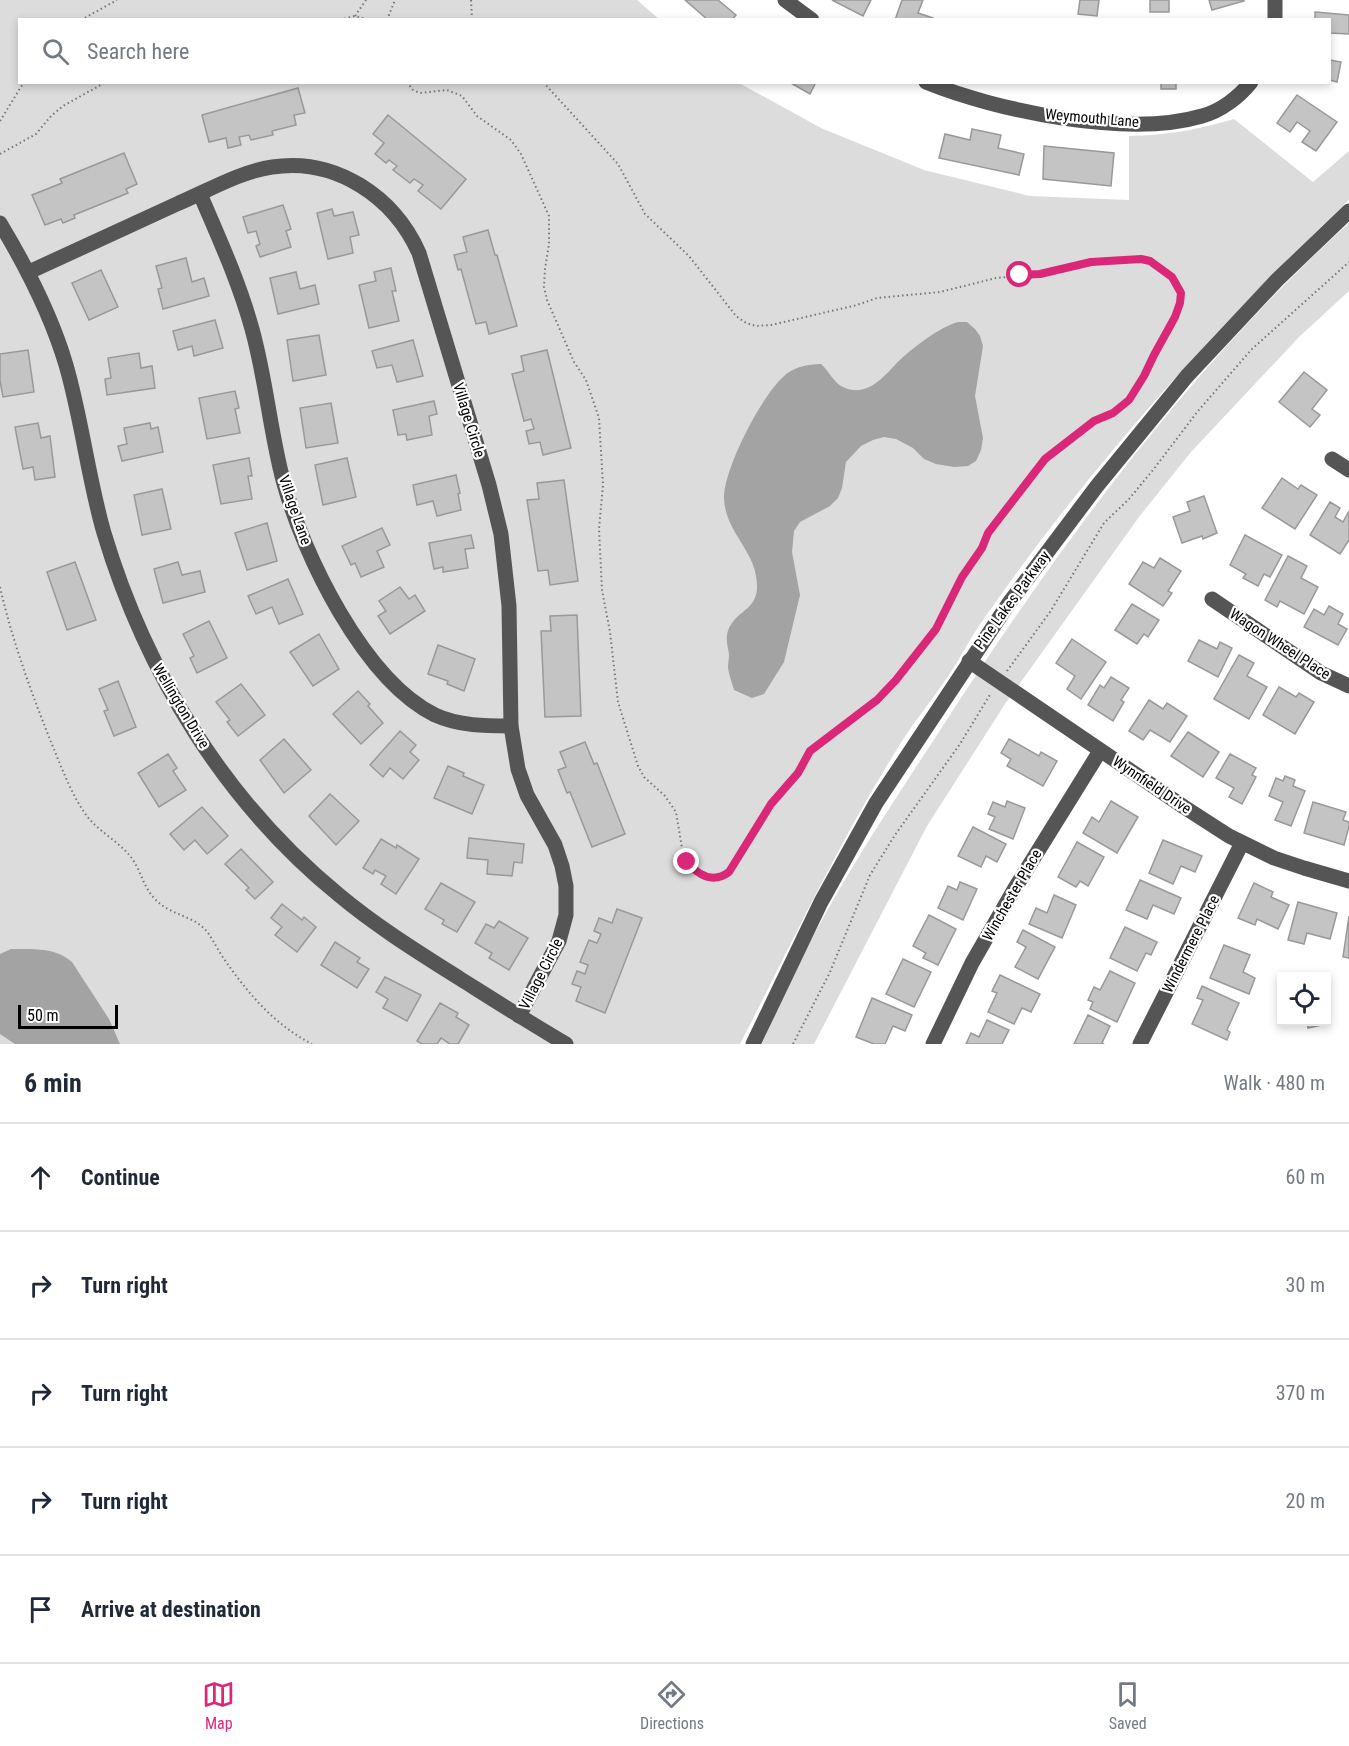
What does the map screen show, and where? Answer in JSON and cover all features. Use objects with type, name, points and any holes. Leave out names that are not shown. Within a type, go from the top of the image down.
[{"type":"street","points":[[785,0],[809,18]]},
{"type":"street","points":[[1275,0],[1275,18]]},
{"type":"street","name":"Weymouth Lane","points":[[932,84],[982,101],[1025,111],[1092,121],[1140,123],[1168,122],[1203,116],[1228,104],[1249,84]]},
{"type":"street","name":"Village Circle","points":[[28,272],[260,169],[285,165],[311,167],[335,173],[370,191],[389,207],[408,231],[419,253],[498,518],[509,606],[511,726],[515,756],[522,782],[559,856],[567,896],[566,915],[559,941],[519,1016]]},
{"type":"street","name":"Village Lane","points":[[200,194],[230,264],[252,328],[277,456],[291,508],[334,601],[358,640],[384,673],[398,690],[416,704],[435,715],[452,721],[475,725],[511,726]]},
{"type":"street","name":"Pine Lakes Parkway","points":[[753,1044],[821,902],[876,803],[969,661],[1061,533],[1164,402],[1253,305],[1349,211]]},
{"type":"street","name":"Wellington Drive","points":[[0,223],[28,272],[50,318],[66,366],[95,499],[113,560],[154,661],[182,713],[237,790],[268,826],[320,879],[358,911],[391,934],[566,1044]]},
{"type":"street","points":[[1332,459],[1349,470]]},
{"type":"street","name":"Wagon Wheel Place","points":[[1212,599],[1321,673],[1349,686]]},
{"type":"street","name":"Wynnfield Drive","points":[[969,661],[1200,818],[1242,843],[1289,863],[1349,880]]},
{"type":"street","name":"Winchester Place","points":[[933,1044],[972,963],[1015,888],[1101,751]]},
{"type":"street","name":"Windermere Place","points":[[1140,1044],[1242,843]]},
{"type":"path","points":[[85,18],[117,0]]},
{"type":"path","points":[[355,16],[366,0]]},
{"type":"path","points":[[388,18],[395,0]]},
{"type":"path","points":[[471,0],[472,18]]},
{"type":"path","points":[[348,18],[355,16],[362,18]]},
{"type":"path","points":[[0,121],[23,84]]},
{"type":"path","points":[[0,154],[36,134],[63,106],[102,84]]},
{"type":"path","points":[[408,84],[413,90],[420,93],[447,90],[462,96],[477,116],[511,140],[521,154],[549,216],[549,244],[544,269],[547,300],[574,362],[586,380],[599,418],[603,485],[599,529],[602,590],[610,632],[618,702],[644,777],[665,796],[676,812],[683,854],[687,862],[701,876],[716,877],[729,872],[771,804],[798,773],[815,746],[877,700],[896,680],[936,629],[962,577],[982,548],[988,533],[1045,459],[1094,421],[1113,413],[1129,400],[1175,317],[1181,293],[1172,277],[1150,261],[1108,260],[1040,274],[996,278],[940,292],[877,298],[848,308],[771,325],[756,326],[746,323],[724,303],[689,256],[645,214],[618,164],[545,84]]},
{"type":"path","points":[[1004,674],[1050,612],[1104,523],[1154,470],[1198,411],[1251,350],[1349,262]]},
{"type":"path","points":[[0,587],[30,690],[68,783],[85,814],[98,828],[114,839],[133,860],[147,890],[155,900],[167,910],[195,921],[207,931],[257,1003],[297,1036],[312,1044]]},
{"type":"path","points":[[793,1044],[830,972],[870,875],[889,844],[960,744],[994,689]]},
{"type":"shaded area","points":[[0,0],[637,0],[658,18],[18,18],[18,84],[741,84],[821,128],[924,170],[1030,196],[1129,200],[1129,136],[1182,131],[1234,119],[1313,182],[1349,151],[1349,200],[1250,298],[1155,401],[1066,508],[978,627],[952,671],[904,738],[881,775],[819,889],[740,1044],[0,1044]]},
{"type":"shaded area","points":[[1349,223],[1349,291],[1299,337],[1191,452],[1139,517],[1005,704],[927,826],[814,1044],[762,1044],[802,957],[847,876],[946,721],[1036,588],[1131,459],[1182,397],[1235,336]]},
{"type":"shaded area","points":[[958,322],[967,322],[975,329],[983,346],[975,396],[983,438],[976,461],[968,466],[954,467],[936,464],[924,459],[913,448],[896,439],[884,437],[861,446],[846,462],[838,498],[830,506],[800,522],[794,531],[792,552],[800,595],[784,662],[764,694],[752,698],[734,690],[728,668],[727,635],[732,623],[754,600],[757,588],[753,564],[726,512],[725,486],[736,453],[764,400],[783,377],[796,368],[806,365],[821,364],[843,387],[861,390],[869,387],[928,338]]},
{"type":"shaded area","points":[[11,949],[51,951],[72,962],[109,1019],[120,1044],[15,1044],[0,1034],[0,954]]},
{"type":"building","points":[[685,0],[718,0],[736,15],[734,18],[706,18]]},
{"type":"building","points":[[832,0],[871,0],[863,16]]},
{"type":"building","points":[[902,0],[923,0],[918,13],[933,18],[896,18]]},
{"type":"building","points":[[1080,0],[1099,0],[1097,16],[1078,14]]},
{"type":"building","points":[[1150,0],[1169,0],[1169,12],[1150,12]]},
{"type":"building","points":[[1209,0],[1244,0],[1244,1],[1212,10]]},
{"type":"building","points":[[1315,12],[1349,15],[1349,34],[1331,33],[1331,18],[1315,18]]},
{"type":"building","points":[[1331,60],[1341,62],[1337,82],[1331,80]]},
{"type":"building","points":[[792,84],[815,84],[810,94]]},
{"type":"building","points":[[1161,84],[1176,84],[1176,89],[1161,89]]},
{"type":"building","points":[[298,88],[305,113],[294,115],[296,125],[272,131],[273,135],[251,140],[249,135],[239,137],[241,145],[228,148],[226,138],[209,142],[202,115]]},
{"type":"building","points":[[1297,95],[1337,122],[1316,151],[1302,142],[1310,131],[1297,122],[1290,132],[1277,123]]},
{"type":"building","points":[[388,115],[466,179],[441,209],[418,191],[423,185],[414,179],[410,183],[393,170],[397,166],[389,160],[386,163],[375,154],[384,143],[373,134]]},
{"type":"building","points":[[972,129],[1001,135],[998,148],[1024,154],[1019,175],[939,158],[945,134],[970,140]]},
{"type":"building","points":[[1044,146],[1114,153],[1111,186],[1043,179]]},
{"type":"building","points":[[124,153],[137,184],[126,189],[128,193],[74,215],[75,218],[63,223],[61,219],[45,225],[32,195],[62,183],[60,179]]},
{"type":"building","points":[[283,205],[291,229],[286,231],[291,247],[260,257],[256,246],[260,244],[256,231],[248,233],[243,217]]},
{"type":"building","points":[[332,209],[334,216],[353,212],[359,235],[350,237],[353,253],[328,259],[317,213]]},
{"type":"building","points":[[488,230],[517,326],[489,334],[486,322],[476,324],[461,269],[458,270],[454,255],[467,252],[463,237]]},
{"type":"building","points":[[186,258],[192,282],[204,278],[209,296],[163,309],[158,289],[162,288],[156,266]]},
{"type":"building","points":[[391,268],[396,291],[392,291],[399,321],[369,328],[359,285],[376,281],[374,272]]},
{"type":"building","points":[[101,270],[118,307],[89,320],[72,283]]},
{"type":"building","points":[[296,272],[300,289],[315,285],[319,304],[278,314],[270,278]]},
{"type":"building","points":[[215,320],[223,348],[194,356],[192,346],[178,350],[173,331]]},
{"type":"building","points":[[319,335],[326,375],[293,381],[287,340]]},
{"type":"building","points":[[413,340],[423,376],[397,382],[392,365],[377,368],[372,351]]},
{"type":"building","points":[[28,350],[34,392],[3,397],[0,381],[0,354]]},
{"type":"building","points":[[547,350],[571,448],[543,455],[540,442],[529,444],[526,431],[534,429],[531,419],[524,421],[512,374],[524,371],[521,356]]},
{"type":"building","points":[[139,353],[141,368],[152,366],[155,388],[107,395],[105,379],[111,378],[108,358]]},
{"type":"building","points":[[1304,372],[1327,390],[1312,409],[1320,415],[1310,427],[1279,402]]},
{"type":"building","points":[[235,391],[239,408],[235,409],[240,433],[207,439],[199,398]]},
{"type":"building","points":[[434,401],[437,414],[429,416],[432,435],[407,440],[406,434],[398,435],[393,410]]},
{"type":"building","points":[[331,403],[338,443],[306,448],[300,408]]},
{"type":"building","points":[[38,423],[41,438],[50,436],[55,477],[35,480],[33,467],[23,469],[15,427]]},
{"type":"building","points":[[150,423],[151,429],[158,427],[163,452],[122,461],[118,446],[127,444],[124,428]]},
{"type":"building","points":[[249,458],[252,476],[248,476],[252,499],[221,504],[213,465]]},
{"type":"building","points":[[347,458],[356,497],[323,505],[315,465]]},
{"type":"building","points":[[456,475],[461,510],[437,516],[433,501],[417,505],[413,485]]},
{"type":"building","points":[[1282,478],[1298,489],[1301,485],[1317,495],[1295,529],[1262,508]]},
{"type":"building","points":[[564,480],[578,581],[550,585],[548,570],[538,571],[527,500],[539,499],[537,483]]},
{"type":"building","points":[[162,489],[171,529],[142,535],[134,495]]},
{"type":"building","points":[[1204,496],[1217,533],[1203,539],[1202,536],[1182,543],[1173,517],[1190,511],[1187,502]]},
{"type":"building","points":[[1330,502],[1340,508],[1335,517],[1343,522],[1349,511],[1349,540],[1340,554],[1310,535]]},
{"type":"building","points":[[267,523],[277,561],[247,570],[235,533]]},
{"type":"building","points":[[382,528],[390,545],[377,551],[384,567],[361,577],[355,563],[351,565],[342,546]]},
{"type":"building","points":[[471,535],[474,548],[465,549],[468,568],[443,572],[443,567],[434,569],[429,543]]},
{"type":"building","points":[[1245,535],[1282,555],[1270,577],[1264,574],[1258,586],[1243,578],[1246,574],[1230,565]]},
{"type":"building","points":[[1288,556],[1307,566],[1301,578],[1318,587],[1304,614],[1280,601],[1277,607],[1265,600]]},
{"type":"building","points":[[1160,558],[1181,571],[1168,591],[1172,593],[1163,606],[1129,584],[1143,562],[1154,568]]},
{"type":"building","points":[[75,562],[96,620],[67,630],[47,572]]},
{"type":"building","points":[[178,562],[182,575],[200,571],[205,592],[163,603],[154,569]]},
{"type":"building","points":[[288,579],[303,614],[279,624],[272,607],[256,614],[248,596]]},
{"type":"building","points":[[400,587],[409,599],[415,595],[425,611],[390,634],[378,616],[386,611],[379,601]]},
{"type":"building","points":[[1132,604],[1159,620],[1148,637],[1144,634],[1137,644],[1115,630]]},
{"type":"building","points":[[1329,606],[1343,614],[1338,624],[1347,629],[1338,645],[1304,627],[1314,609],[1324,615]]},
{"type":"building","points":[[577,615],[581,716],[545,717],[541,631],[551,631],[550,616]]},
{"type":"building","points":[[209,621],[227,658],[197,673],[190,658],[194,656],[183,634]]},
{"type":"building","points":[[319,634],[339,669],[313,686],[290,652]]},
{"type":"building","points":[[1072,639],[1106,662],[1081,699],[1067,689],[1075,676],[1056,663]]},
{"type":"building","points":[[1199,640],[1217,649],[1220,642],[1232,648],[1218,677],[1188,661]]},
{"type":"building","points":[[438,645],[475,659],[464,691],[447,684],[448,681],[428,674]]},
{"type":"building","points":[[1239,655],[1254,663],[1247,676],[1267,687],[1249,719],[1214,699]]},
{"type":"building","points":[[1111,677],[1129,688],[1121,700],[1124,702],[1113,721],[1088,705],[1100,685],[1104,688]]},
{"type":"building","points":[[118,681],[136,727],[114,736],[104,711],[108,710],[99,689]]},
{"type":"building","points":[[241,684],[265,715],[238,736],[227,722],[230,720],[216,702]]},
{"type":"building","points":[[1279,687],[1296,697],[1299,693],[1314,702],[1295,734],[1263,715]]},
{"type":"building","points":[[358,691],[383,723],[361,744],[333,714]]},
{"type":"building","points":[[1149,700],[1163,709],[1167,703],[1187,716],[1170,742],[1150,730],[1143,740],[1129,731]]},
{"type":"building","points":[[400,731],[416,745],[410,752],[419,760],[403,779],[390,768],[383,777],[370,765]]},
{"type":"building","points":[[1188,732],[1219,752],[1203,777],[1171,756]]},
{"type":"building","points":[[284,739],[311,770],[284,793],[260,760]]},
{"type":"building","points":[[1009,739],[1039,756],[1041,752],[1057,761],[1043,786],[1007,766],[1011,759],[1001,753]]},
{"type":"building","points":[[585,742],[594,764],[597,763],[625,834],[592,847],[570,792],[567,793],[558,770],[566,767],[560,752]]},
{"type":"building","points":[[168,754],[177,768],[173,771],[186,790],[159,807],[138,773]]},
{"type":"building","points":[[1230,754],[1256,768],[1252,775],[1256,777],[1242,804],[1229,797],[1234,788],[1216,778]]},
{"type":"building","points":[[448,766],[464,773],[463,776],[484,785],[472,814],[434,798]]},
{"type":"building","points":[[1285,776],[1295,780],[1293,786],[1305,791],[1291,826],[1275,820],[1283,802],[1269,796],[1276,778],[1283,781]]},
{"type":"building","points":[[330,794],[359,821],[336,845],[309,816]]},
{"type":"building","points":[[1007,801],[1025,808],[1013,839],[989,829],[995,817],[988,814],[993,802],[1005,807]]},
{"type":"building","points":[[1111,801],[1138,817],[1117,853],[1083,833],[1092,817],[1099,822]]},
{"type":"building","points":[[1313,802],[1346,812],[1343,820],[1349,822],[1349,827],[1344,845],[1304,833]]},
{"type":"building","points":[[202,807],[228,836],[207,854],[195,840],[184,850],[170,834]]},
{"type":"building","points":[[973,827],[1006,844],[997,862],[986,856],[981,867],[958,856]]},
{"type":"building","points":[[469,838],[524,844],[522,863],[514,862],[512,876],[487,874],[488,860],[467,858]]},
{"type":"building","points":[[381,839],[396,848],[397,845],[419,859],[396,894],[381,884],[386,876],[375,870],[373,874],[363,868]]},
{"type":"building","points":[[1163,840],[1202,856],[1195,872],[1181,866],[1173,884],[1149,873]]},
{"type":"building","points":[[1077,842],[1104,857],[1088,886],[1080,881],[1076,887],[1058,877]]},
{"type":"building","points":[[241,849],[273,882],[255,899],[246,890],[249,888],[225,864]]},
{"type":"building","points":[[1140,880],[1181,898],[1174,914],[1153,905],[1147,919],[1126,910]]},
{"type":"building","points":[[960,882],[977,889],[963,920],[938,908],[948,886],[957,890]]},
{"type":"building","points":[[441,883],[475,902],[457,932],[442,924],[444,920],[425,909]]},
{"type":"building","points":[[1254,883],[1273,892],[1271,897],[1289,905],[1278,929],[1257,919],[1255,925],[1238,918]]},
{"type":"building","points":[[1054,895],[1076,905],[1062,938],[1029,924],[1036,908],[1047,913]]},
{"type":"building","points":[[1298,902],[1337,913],[1330,939],[1307,933],[1304,944],[1288,940]]},
{"type":"building","points":[[282,904],[302,920],[304,917],[316,927],[297,952],[275,935],[282,927],[271,918]]},
{"type":"building","points":[[617,909],[642,918],[605,1013],[576,1001],[581,987],[572,984],[577,971],[585,974],[588,965],[580,962],[589,940],[597,943],[601,934],[594,931],[599,918],[612,923]]},
{"type":"building","points":[[929,915],[956,929],[938,965],[923,958],[926,953],[913,946]]},
{"type":"building","points":[[1349,916],[1349,958],[1343,957]]},
{"type":"building","points":[[499,921],[528,938],[509,970],[489,958],[492,953],[475,943],[486,924],[494,928]]},
{"type":"building","points":[[1125,927],[1157,942],[1151,955],[1146,953],[1137,971],[1110,958]]},
{"type":"building","points":[[1023,930],[1055,947],[1038,979],[1015,967],[1026,947],[1017,942]]},
{"type":"building","points":[[335,942],[360,958],[357,962],[369,969],[357,988],[321,965]]},
{"type":"building","points":[[1224,945],[1250,955],[1243,972],[1255,978],[1249,994],[1210,978]]},
{"type":"building","points":[[903,959],[931,972],[914,1007],[886,994]]},
{"type":"building","points":[[1110,971],[1135,983],[1117,1022],[1090,1009],[1093,1002],[1088,1000],[1094,987],[1100,990]]},
{"type":"building","points":[[1000,975],[1040,994],[1031,1012],[1022,1008],[1014,1024],[988,1012],[997,993],[992,991]]},
{"type":"building","points":[[385,977],[421,995],[407,1021],[383,1008],[388,999],[376,992]]},
{"type":"building","points":[[1202,986],[1239,1003],[1227,1030],[1230,1032],[1227,1040],[1192,1024],[1203,1000],[1197,998]]},
{"type":"building","points":[[872,998],[912,1015],[905,1031],[893,1026],[885,1044],[874,1044],[856,1037]]},
{"type":"building","points":[[440,1003],[458,1013],[456,1017],[469,1025],[458,1044],[450,1044],[441,1038],[437,1044],[422,1044],[417,1041]]},
{"type":"building","points":[[1088,1015],[1110,1026],[1102,1043],[1104,1044],[1074,1044]]},
{"type":"building","points":[[987,1020],[1009,1030],[1002,1044],[966,1044],[971,1033],[979,1037]]},
{"type":"route","points":[[687,862],[694,871],[707,878],[725,875],[729,872],[771,804],[798,773],[810,751],[877,700],[896,680],[936,629],[962,577],[982,548],[988,533],[1045,459],[1094,421],[1113,413],[1129,400],[1144,376],[1180,303],[1181,293],[1172,277],[1161,267],[1141,259],[1091,262],[1040,274],[1020,275]]}]
